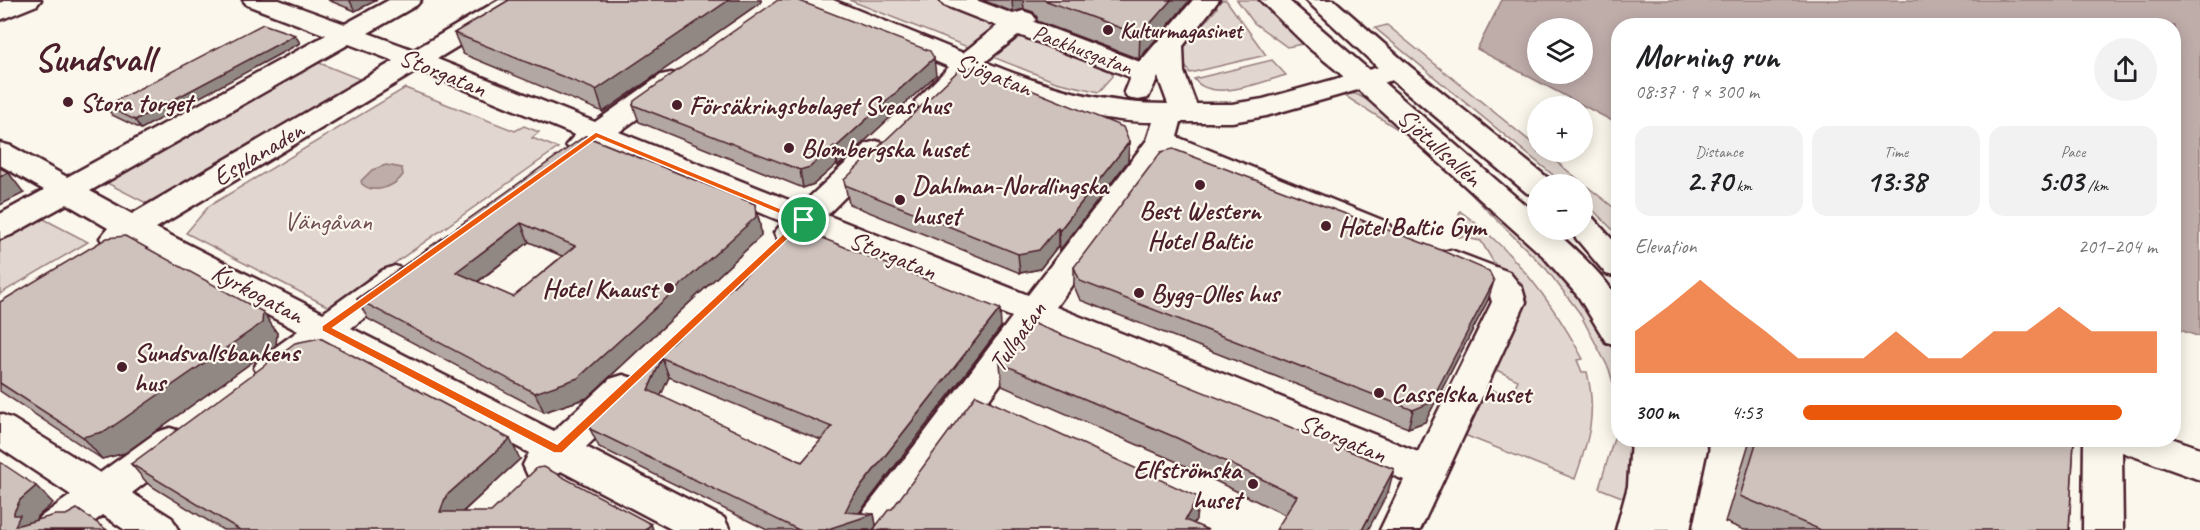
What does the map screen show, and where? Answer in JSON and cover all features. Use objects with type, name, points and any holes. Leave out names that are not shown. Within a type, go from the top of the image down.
[{"type":"street","points":[[0,12],[28,0]]},
{"type":"street","name":"Storgatan","points":[[256,0],[415,60],[608,126],[804,220],[1034,311],[1415,501]]},
{"type":"street","points":[[292,14],[322,0]]},
{"type":"street","points":[[0,228],[408,0]]},
{"type":"street","name":"Esplanaden","points":[[87,255],[517,0]]},
{"type":"street","name":"Sjögatan","points":[[811,0],[1022,87],[1077,103],[1136,113],[1171,122],[1335,210],[1497,280],[1505,288],[1509,302],[1506,312],[1439,447],[1415,501]]},
{"type":"street","name":"Packhusgatan","points":[[953,0],[1020,22],[1146,74]]},
{"type":"street","points":[[1136,113],[1139,87],[1146,74],[1206,0]]},
{"type":"street","name":"Sjötullsallén","points":[[1273,0],[1318,42],[1371,67],[1527,178]]},
{"type":"street","name":"Sjötullsallén","points":[[1320,0],[1371,67],[1577,270],[1611,309]]},
{"type":"street","points":[[770,251],[968,64],[1020,22]]},
{"type":"street","points":[[1170,46],[1167,62],[1171,77],[1171,122]]},
{"type":"street","points":[[559,160],[694,65]]},
{"type":"street","name":"Sjögatan","points":[[1171,122],[1207,114],[1232,113],[1266,107],[1371,67]]},
{"type":"street","name":"Tullgatan","points":[[872,530],[933,451],[1171,122]]},
{"type":"street","name":"Kyrkogatan","points":[[0,152],[132,228],[710,530]]},
{"type":"street","points":[[1593,238],[1611,258]]},
{"type":"street","points":[[241,390],[419,260]]},
{"type":"street","points":[[515,490],[643,370]]},
{"type":"street","points":[[53,530],[195,425]]},
{"type":"street","points":[[0,429],[159,530]]},
{"type":"street","points":[[1636,530],[1647,494],[1652,459],[1651,447]]},
{"type":"street","points":[[1670,530],[1688,447]]},
{"type":"street","points":[[2103,447],[2103,530]]},
{"type":"street","points":[[2151,447],[2200,464]]},
{"type":"green space","points":[[849,0],[938,0],[1110,66],[1113,76],[1099,92],[1056,82]]},
{"type":"green space","points":[[1216,0],[1226,0],[1266,55],[1190,73],[1183,63],[1183,49],[1217,8]]},
{"type":"green space","points":[[1237,0],[1261,0],[1308,43],[1287,47],[1254,23]]},
{"type":"green space","points":[[1387,25],[1527,139],[1527,153],[1375,28]]},
{"type":"green space","points":[[1272,60],[1286,75],[1251,86],[1224,90],[1202,86],[1194,79]]},
{"type":"green space","points":[[317,62],[362,80],[148,204],[103,181]]},
{"type":"green space","name":"Vängåvan","points":[[405,88],[515,131],[524,126],[539,132],[532,138],[558,148],[331,308],[186,233],[209,206]]},
{"type":"green space","points":[[1342,94],[1356,94],[1377,105],[1470,181],[1568,281],[1603,331],[1611,346],[1611,376],[1579,312],[1547,270],[1465,188],[1404,133]]},
{"type":"green space","points":[[1537,162],[1557,162],[1572,174],[1552,174]]},
{"type":"green space","points":[[1593,191],[1611,205],[1611,228],[1593,210]]},
{"type":"green space","points":[[1460,211],[1498,242],[1530,278],[1545,297],[1583,359],[1577,360],[1582,372],[1587,372],[1591,414],[1588,439],[1575,479],[1462,434],[1485,387],[1510,397],[1518,380],[1494,369],[1500,273],[1481,241],[1455,236]]},
{"type":"green space","points":[[38,216],[88,242],[0,294],[0,238]]},
{"type":"green space","points":[[1611,447],[1639,447],[1639,470],[1632,501],[1599,488]]},
{"type":"shaded area","points":[[1502,0],[2200,0],[2200,337],[2181,330],[2181,18],[1611,18],[1611,120],[1593,111],[1593,96],[1565,96],[1543,84],[1593,84],[1593,18],[1527,18],[1527,76],[1477,49]]},
{"type":"shaded area","points":[[386,165],[402,168],[403,175],[384,188],[372,189],[362,184],[361,181],[372,170]]},
{"type":"building","points":[[509,0],[729,0],[596,90],[454,33]]},
{"type":"building","points":[[778,0],[797,0],[930,51],[934,58],[835,148],[834,146],[810,167],[800,170],[633,105],[634,101]]},
{"type":"building","points":[[1044,0],[1171,0],[1140,35]]},
{"type":"building","points":[[263,24],[295,35],[135,120],[106,106]]},
{"type":"building","points":[[974,67],[1123,127],[1129,142],[1059,231],[1058,227],[1039,250],[1018,254],[845,185],[844,180],[960,69]]},
{"type":"building","points":[[585,136],[755,204],[756,217],[578,378],[535,393],[357,299]],"holes":[[[521,223],[575,246],[513,297],[456,272]]]},
{"type":"building","points":[[1173,149],[1436,248],[1489,271],[1494,281],[1430,403],[1413,410],[1080,281],[1074,267],[1161,152]]},
{"type":"building","points":[[0,168],[8,172],[0,177]]},
{"type":"building","points":[[802,230],[1000,309],[852,498],[845,512],[874,514],[825,530],[799,530],[590,429],[591,419],[789,234]],"holes":[[[662,358],[832,427],[802,462],[648,390]]]},
{"type":"building","name":"Sundsvallsbankens hus","points":[[125,236],[263,312],[262,323],[106,431],[83,437],[0,383],[0,302],[107,238]]},
{"type":"building","points":[[1030,322],[1394,469],[1362,530],[1276,530],[1297,496],[1177,438],[1000,363]]},
{"type":"building","points":[[320,338],[510,439],[446,496],[440,512],[491,512],[537,468],[544,467],[651,524],[645,530],[240,530],[131,464],[295,343]]},
{"type":"building","points":[[976,395],[1198,497],[1185,520],[1208,530],[873,530],[889,509],[892,509]]},
{"type":"building","points":[[1755,447],[2074,447],[2069,530],[1821,530],[1740,496]]},
{"type":"building","points":[[0,462],[36,486],[20,500],[14,512],[14,515],[20,515],[15,526],[55,515],[66,515],[77,509],[107,530],[0,530]]},
{"type":"place","name":"Kulturmagasinet","points":[[1108,30]]},
{"type":"place","name":"Stora torget","points":[[68,102]]},
{"type":"place","name":"Försäkringsbolaget Sveas hus","points":[[677,105]]},
{"type":"place","name":"Blombergska huset","points":[[789,148]]},
{"type":"place","name":"Best Western Hotel Baltic","points":[[1200,185]]},
{"type":"place","name":"Dahlman-Nordlingska huset","points":[[900,200]]},
{"type":"place","name":"Hotel Baltic Gym","points":[[1326,226]]},
{"type":"place","name":"Hotel Knaust","points":[[669,288]]},
{"type":"place","name":"Bygg-Olles hus","points":[[1139,293]]},
{"type":"place","name":"Sundsvallsbankens hus","points":[[122,367]]},
{"type":"place","name":"Casselska huset","points":[[1379,393]]},
{"type":"place","name":"Elfströmska huset","points":[[1253,484]]},
{"type":"district","name":"Sundsvall","points":[[94,58]]},
{"type":"route","points":[[596,134],[804,220],[558,450],[325,328],[596,134]]}]
